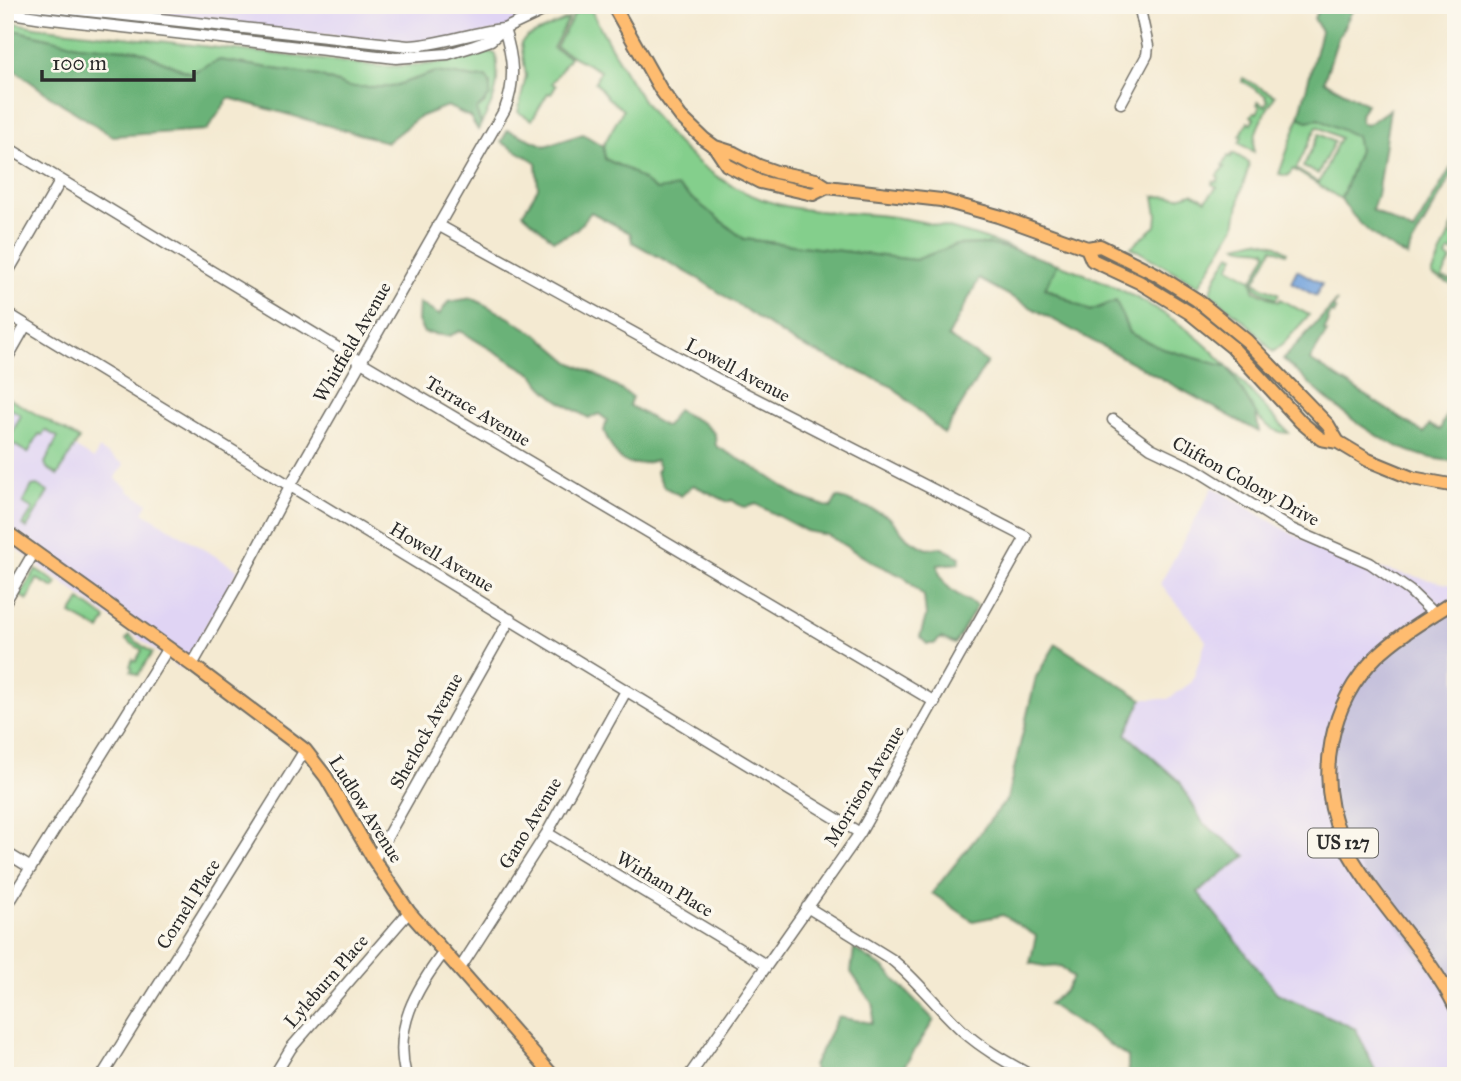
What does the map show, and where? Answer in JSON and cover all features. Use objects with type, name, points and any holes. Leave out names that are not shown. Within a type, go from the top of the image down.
[{"type":"main road","points":[[613,5],[670,102],[692,129],[715,147],[727,165],[760,182],[813,194],[827,187],[941,200],[998,216],[1087,248],[1092,260],[1139,282],[1189,313],[1240,355],[1301,422],[1321,439],[1338,442],[1368,460],[1400,474],[1456,486]]},
{"type":"main road","name":"Ludlow Avenue","points":[[5,531],[169,648],[305,750],[326,777],[374,860],[409,912],[553,1076]]},
{"type":"main road","name":"US 127","points":[[1456,600],[1390,645],[1364,671],[1342,708],[1332,740],[1328,781],[1336,823],[1350,856],[1441,982],[1456,1008]]},
{"type":"street","points":[[33,5],[408,46],[429,45],[503,29],[555,5]]},
{"type":"street","points":[[1121,103],[1147,54],[1148,46],[1139,5]]},
{"type":"street","points":[[5,12],[396,58],[448,54],[491,40],[503,29]]},
{"type":"street","name":"Whitfield Avenue","points":[[192,665],[509,97],[513,84],[513,64],[503,29]]},
{"type":"street","name":"Terrace Avenue","points":[[5,146],[361,362],[935,702]]},
{"type":"street","points":[[5,277],[61,180]]},
{"type":"street","name":"Lowell Avenue","points":[[438,225],[719,380],[1027,537]]},
{"type":"street","name":"Howell Avenue","points":[[5,312],[860,833]]},
{"type":"street","points":[[5,362],[26,325]]},
{"type":"street","name":"Clifton Colony Drive","points":[[1113,419],[1151,448],[1195,469],[1289,528],[1370,563],[1410,591],[1434,614]]},
{"type":"street","name":"Morrison Avenue","points":[[689,1076],[860,833],[1027,537]]},
{"type":"street","points":[[5,602],[34,551]]},
{"type":"street","name":"Sherlock Avenue","points":[[374,860],[510,619]]},
{"type":"street","points":[[5,909],[169,648]]},
{"type":"street","name":"Gano Avenue","points":[[459,970],[547,833],[626,691]]},
{"type":"street","name":"Cornell Place","points":[[102,1076],[305,750]]},
{"type":"street","name":"Wirham Place","points":[[547,833],[766,965]]},
{"type":"street","points":[[5,852],[31,868]]},
{"type":"street","points":[[807,907],[891,959],[968,1036],[1032,1076]]},
{"type":"street","name":"Lyleburn Place","points":[[274,1076],[291,1048],[409,912]]},
{"type":"street","points":[[406,1076],[402,1041],[408,1013],[426,975],[444,952]]},
{"type":"shaded area","points":[[32,5],[555,5],[504,29],[429,45]]},
{"type":"shaded area","points":[[5,396],[79,439],[74,447],[94,459],[99,449],[124,464],[115,478],[129,489],[128,491],[148,503],[143,512],[238,570],[181,669],[11,545],[5,553]]},
{"type":"shaded area","points":[[1213,487],[1294,535],[1360,564],[1456,586],[1456,1076],[1375,1076],[1376,1072],[1356,1029],[1277,993],[1198,891],[1246,855],[1203,823],[1180,782],[1126,734],[1142,699],[1168,699],[1192,682],[1206,641],[1160,584]]},
{"type":"shaded area","points":[[1456,600],[1456,1008],[1367,881],[1336,823],[1332,740],[1364,671]]},
{"type":"green space","points":[[1322,5],[1355,5],[1338,38],[1324,81],[1366,104],[1360,115],[1361,123],[1367,125],[1390,109],[1377,196],[1372,210],[1413,232],[1456,159],[1456,168],[1410,248],[1408,257],[1370,232],[1354,217],[1341,199],[1359,150],[1356,136],[1318,119],[1307,121],[1299,117],[1321,31],[1314,18]]},
{"type":"green space","points":[[591,10],[625,72],[664,128],[687,153],[713,174],[743,191],[791,207],[894,217],[926,223],[973,235],[1018,251],[988,244],[956,245],[915,260],[744,239],[656,190],[631,171],[605,159],[603,146],[623,110],[608,98],[595,82],[600,71],[556,47],[575,13]]},
{"type":"green space","points":[[569,18],[553,48],[570,57],[552,83],[556,86],[551,94],[548,93],[532,120],[518,112],[526,76],[521,43],[527,37]]},
{"type":"green space","points":[[5,21],[35,27],[377,66],[435,64],[490,52],[496,54],[497,83],[481,124],[476,110],[485,103],[486,77],[436,72],[391,87],[348,87],[319,76],[220,60],[190,73],[137,50],[78,45],[5,28]]},
{"type":"green space","points":[[5,28],[78,45],[137,50],[190,73],[220,60],[319,76],[348,87],[391,87],[436,72],[486,77],[490,83],[490,96],[476,110],[481,124],[478,130],[470,117],[447,106],[419,117],[387,142],[229,98],[207,130],[112,136],[5,63]]},
{"type":"green space","points":[[1243,78],[1275,96],[1257,129],[1254,152],[1239,143],[1242,137],[1240,136],[1248,122],[1251,123],[1254,118],[1251,116],[1254,112],[1257,113],[1260,107],[1258,102],[1265,106],[1268,100],[1242,81]]},
{"type":"green space","points":[[1299,117],[1307,121],[1318,119],[1356,135],[1359,150],[1341,199],[1293,169],[1288,176],[1279,174]],"holes":[[[1317,126],[1340,138],[1319,183],[1296,169]]]},
{"type":"green space","points":[[508,130],[545,146],[583,134],[603,146],[605,159],[631,171],[656,190],[678,187],[744,239],[915,260],[956,245],[988,244],[1058,264],[1045,288],[1090,311],[1116,301],[1129,333],[1163,349],[1228,367],[1256,414],[1259,432],[979,279],[948,337],[987,362],[944,434],[893,387],[794,342],[699,279],[632,242],[630,233],[591,212],[575,230],[553,240],[523,213],[538,188],[536,162],[501,142]]},
{"type":"green space","points":[[1319,134],[1334,142],[1318,174],[1303,167]]},
{"type":"green space","points":[[1233,153],[1248,162],[1249,166],[1235,226],[1199,286],[1131,247],[1156,226],[1154,196],[1179,197],[1192,193],[1206,200],[1217,187],[1212,184],[1213,181],[1217,182],[1217,176],[1225,167],[1223,165]]},
{"type":"green space","points":[[1456,218],[1456,228],[1450,234],[1456,237],[1454,252],[1449,251],[1446,257],[1451,260],[1442,278],[1456,282],[1456,287],[1432,275]]},
{"type":"green space","points":[[1257,240],[1277,245],[1287,252],[1286,254],[1273,248],[1255,281],[1279,294],[1276,299],[1255,287],[1253,280],[1267,253],[1266,250],[1237,245]]},
{"type":"green space","points":[[1230,254],[1235,256],[1229,267],[1251,279],[1254,290],[1278,302],[1280,299],[1309,315],[1273,352],[1251,327],[1210,293]]},
{"type":"green space","points":[[1058,264],[1133,296],[1168,316],[1200,340],[1227,367],[1163,349],[1129,333],[1116,301],[1090,311],[1045,287]]},
{"type":"green space","points":[[472,298],[541,337],[570,362],[632,397],[629,405],[666,427],[677,410],[703,423],[715,434],[716,446],[799,497],[831,508],[837,497],[874,510],[889,517],[908,539],[927,549],[940,547],[960,557],[959,563],[938,565],[946,585],[977,606],[955,644],[941,638],[934,644],[927,644],[920,637],[926,616],[924,596],[904,577],[827,535],[806,531],[756,504],[741,506],[693,485],[681,496],[664,487],[656,472],[659,467],[656,460],[636,464],[622,461],[617,456],[604,431],[607,420],[599,414],[589,418],[566,405],[544,389],[534,375],[460,331],[449,336],[424,333],[418,321],[419,303],[439,315],[448,302]]},
{"type":"green space","points":[[1337,301],[1333,308],[1336,310],[1334,314],[1331,312],[1327,319],[1329,321],[1324,331],[1327,332],[1310,360],[1424,433],[1429,425],[1440,430],[1456,393],[1456,458],[1453,461],[1405,450],[1382,439],[1340,410],[1283,359]]},
{"type":"green space","points":[[1229,368],[1289,433],[1268,426],[1259,418]]},
{"type":"green space","points":[[5,396],[79,439],[58,475],[47,468],[45,463],[58,437],[45,430],[42,435],[39,434],[28,453],[8,441],[21,415],[8,407],[5,411]]},
{"type":"green space","points":[[37,485],[48,492],[27,528],[23,525],[33,509],[23,503],[32,486]]},
{"type":"green space","points":[[36,569],[57,583],[54,588],[37,579],[28,600],[20,596]]},
{"type":"green space","points":[[80,600],[106,619],[100,630],[71,614]]},
{"type":"green space","points":[[129,636],[152,653],[138,675],[131,671],[130,666],[142,650],[126,640]]},
{"type":"green space","points":[[1056,644],[1142,699],[1126,734],[1180,782],[1203,823],[1246,856],[1198,892],[1277,993],[1356,1029],[1376,1072],[1375,1076],[1128,1076],[1128,1057],[1049,1004],[1065,991],[1073,978],[1061,966],[1048,967],[1030,963],[1036,936],[1003,915],[973,921],[932,893],[1007,799],[1036,677]]},
{"type":"green space","points":[[854,949],[884,968],[934,1020],[898,1076],[817,1076],[813,1066],[838,1017],[872,1023],[874,1006],[851,972]]},
{"type":"water","points":[[1297,270],[1322,284],[1316,296],[1291,282]]}]
